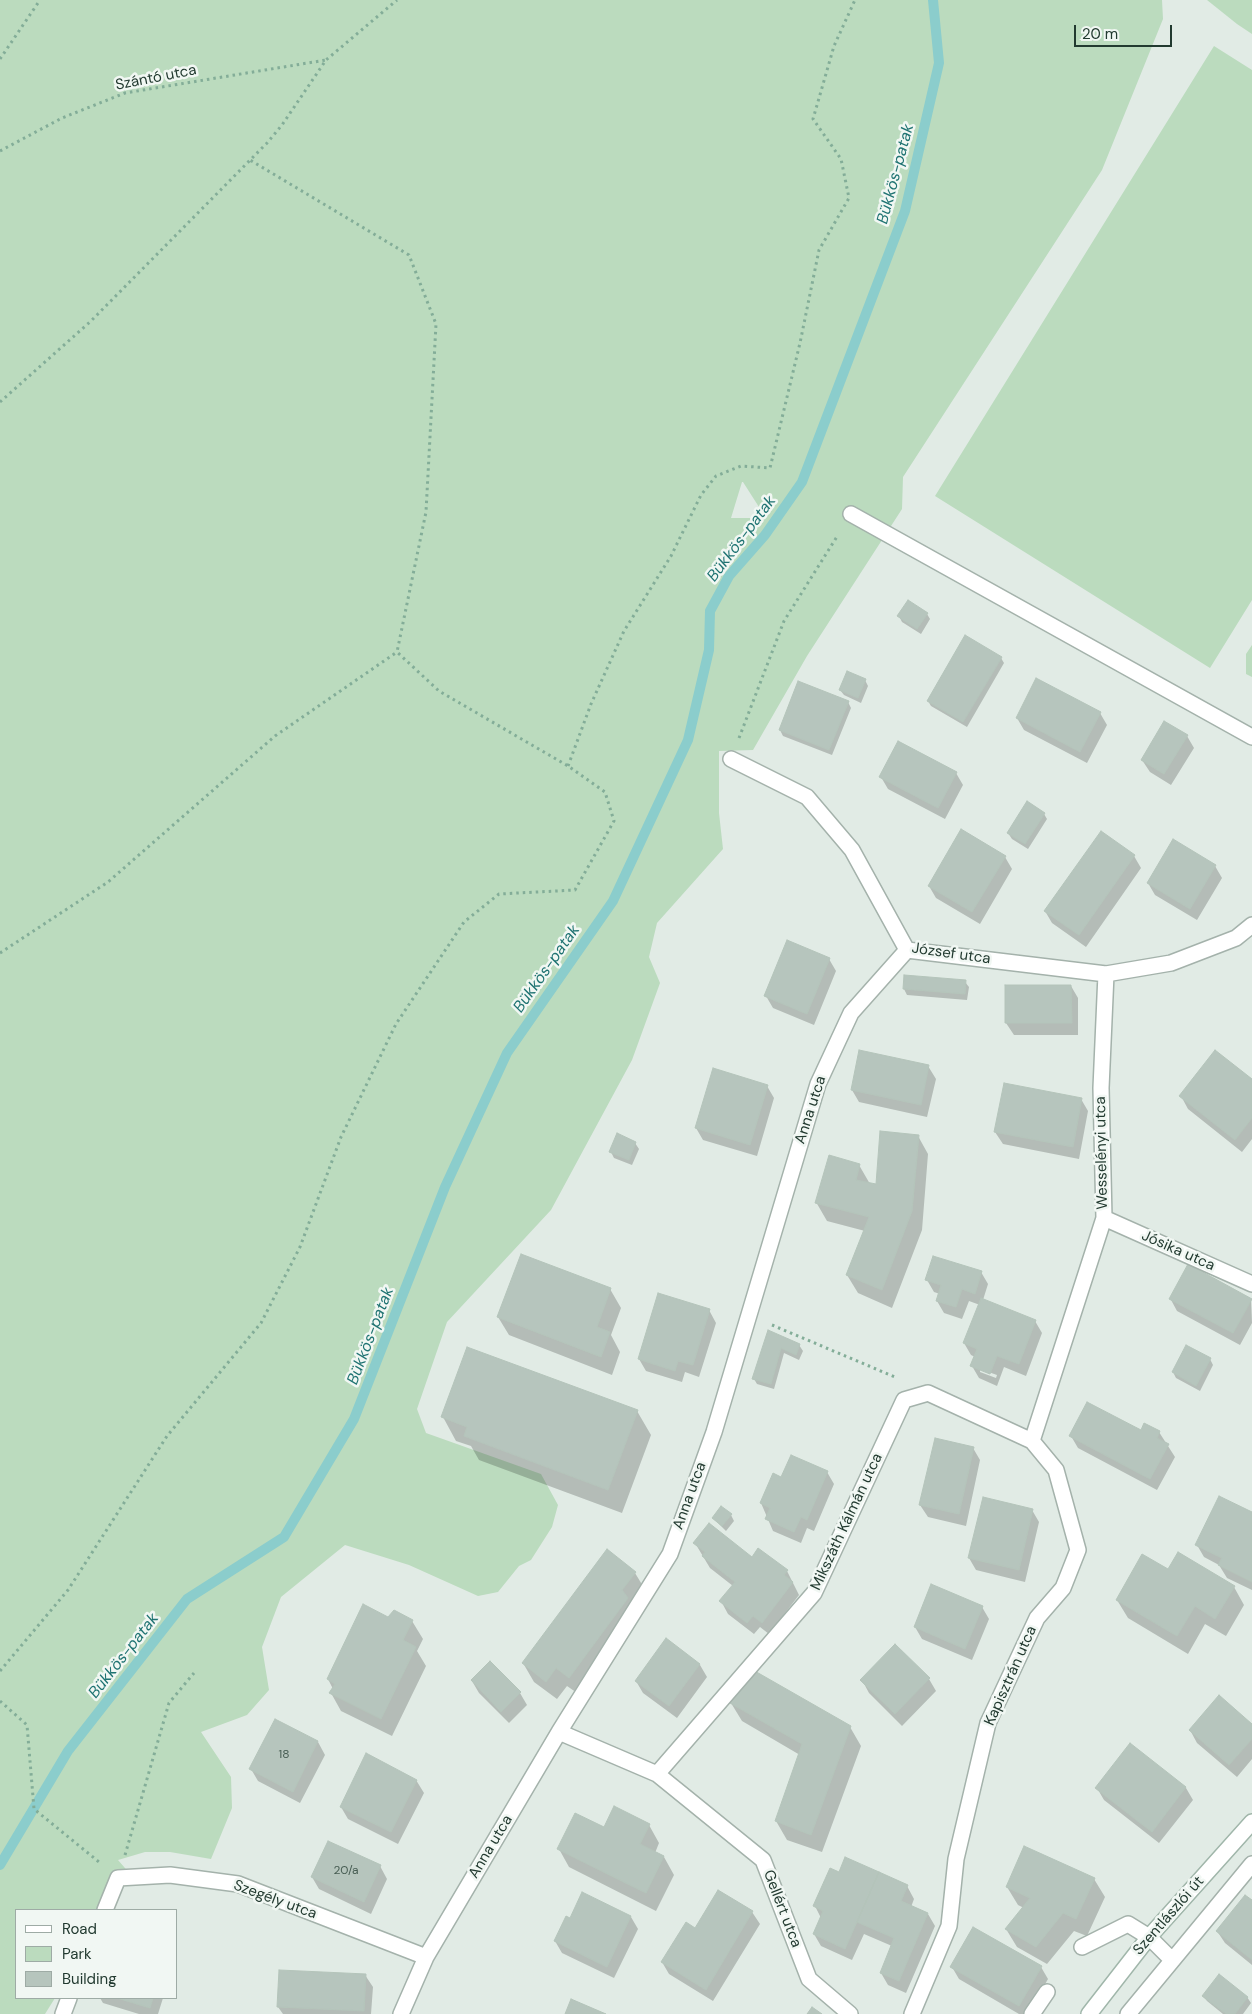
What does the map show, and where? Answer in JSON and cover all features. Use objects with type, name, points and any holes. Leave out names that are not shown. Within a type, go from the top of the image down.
[{"type":"street","points":[[851,514],[1252,737]]},
{"type":"street","name":"József utca","points":[[731,759],[807,797],[852,850],[907,950],[1106,974],[1171,963],[1236,938],[1252,925]]},
{"type":"street","name":"Anna utca","points":[[401,2014],[426,1957],[558,1732],[670,1554],[714,1432],[818,1084],[851,1013],[907,950]]},
{"type":"street","name":"Wesselényi utca","points":[[1032,1441],[1104,1218],[1101,1088],[1106,974]]},
{"type":"street","name":"Jósika utca","points":[[1104,1218],[1252,1284]]},
{"type":"street","points":[[904,1400],[928,1393],[1032,1441]]},
{"type":"street","name":"Mikszáth Kálmán utca","points":[[657,1774],[814,1593],[904,1400]]},
{"type":"street","name":"Kapisztrán utca","points":[[912,2014],[949,1926],[956,1859],[988,1722],[1037,1618],[1063,1588],[1078,1550],[1056,1470],[1032,1441]]},
{"type":"street","points":[[558,1732],[657,1774]]},
{"type":"street","name":"Gellért utca","points":[[657,1774],[763,1860],[809,1979],[850,2014]]},
{"type":"street","name":"Szentlászlói út","points":[[1089,2014],[1149,1937],[1252,1822]]},
{"type":"street","points":[[1128,2014],[1252,1864]]},
{"type":"street","name":"Szegély utca","points":[[118,1878],[170,1875],[238,1884],[426,1957]]},
{"type":"street","points":[[105,1909],[118,1878]]},
{"type":"street","points":[[1082,1947],[1128,1924],[1149,1937],[1172,1960]]},
{"type":"street","points":[[1032,2014],[1047,1992]]},
{"type":"street","points":[[63,2014],[69,1999]]},
{"type":"path","points":[[0,59],[40,0]]},
{"type":"path","points":[[0,402],[91,321],[250,160],[282,126],[326,60],[397,0]]},
{"type":"path","points":[[568,766],[591,704],[624,631],[671,556],[701,494],[716,476],[741,466],[770,468],[800,343],[819,250],[849,198],[841,159],[813,120],[834,46],[855,0]]},
{"type":"path","name":"Szántó utca","points":[[0,151],[62,118],[125,93],[326,60]]},
{"type":"path","points":[[0,953],[108,882],[276,736],[397,652],[426,512],[436,324],[409,255],[250,160]]},
{"type":"path","points":[[731,759],[784,621],[851,514]]},
{"type":"path","points":[[0,1671],[68,1590],[167,1436],[261,1323],[300,1247],[341,1137],[396,1024],[464,922],[499,894],[575,890],[614,821],[605,792],[568,766],[439,691],[397,652]]},
{"type":"path","points":[[749,1315],[898,1378],[904,1400]]},
{"type":"path","points":[[0,1701],[26,1725],[34,1809],[118,1878],[169,1703],[194,1672]]},
{"type":"green space","points":[[0,0],[1162,0],[1163,19],[1102,170],[903,477],[902,509],[807,656],[753,750],[719,751],[719,813],[723,849],[657,923],[649,957],[660,983],[632,1060],[551,1210],[447,1322],[417,1409],[426,1433],[541,1474],[558,1505],[552,1527],[531,1560],[519,1566],[498,1592],[478,1596],[409,1565],[345,1545],[281,1597],[262,1647],[269,1690],[247,1715],[201,1732],[231,1777],[232,1808],[211,1859],[170,1852],[145,1852],[118,1860],[131,1875],[110,1909],[15,1909],[15,1999],[54,1999],[45,2014],[0,2014]],"holes":[[[742,482],[743,482],[766,518],[731,518]]]},
{"type":"green space","points":[[1207,0],[1252,0],[1252,34],[1237,24]]},
{"type":"green space","points":[[1214,46],[1252,70],[1252,600],[1210,668],[935,496]]},
{"type":"green space","points":[[1252,645],[1252,677],[1246,674],[1246,654]]},
{"type":"building","points":[[908,600],[928,613],[917,629],[897,616]]},
{"type":"building","points":[[965,635],[1002,657],[963,722],[927,701]]},
{"type":"building","points":[[847,671],[866,679],[858,698],[839,690]]},
{"type":"building","points":[[1036,678],[1101,712],[1080,752],[1016,718]]},
{"type":"building","points":[[798,681],[849,701],[829,750],[779,730]]},
{"type":"building","points":[[1164,721],[1188,735],[1164,774],[1141,760]]},
{"type":"building","points":[[898,741],[957,772],[938,808],[879,777]]},
{"type":"building","points":[[1027,801],[1045,813],[1025,844],[1007,833]]},
{"type":"building","points":[[961,829],[1006,856],[972,912],[928,886]]},
{"type":"building","points":[[1101,831],[1135,855],[1079,935],[1044,911]]},
{"type":"building","points":[[1173,839],[1216,865],[1190,909],[1147,883]]},
{"type":"building","points":[[787,940],[830,958],[807,1014],[764,996]]},
{"type":"building","points":[[904,975],[966,980],[965,994],[903,989]]},
{"type":"building","points":[[1005,985],[1071,985],[1072,1023],[1005,1023]]},
{"type":"building","points":[[859,1050],[929,1065],[921,1105],[851,1090]]},
{"type":"building","points":[[1215,1050],[1252,1079],[1252,1118],[1235,1140],[1179,1096]]},
{"type":"building","points":[[713,1068],[768,1085],[750,1145],[695,1128]]},
{"type":"building","points":[[1004,1083],[1082,1098],[1073,1147],[994,1132]]},
{"type":"building","points":[[880,1131],[919,1135],[912,1211],[882,1290],[846,1275],[869,1217],[815,1203],[829,1155],[860,1164],[856,1180],[876,1184]]},
{"type":"building","points":[[617,1133],[636,1142],[629,1160],[609,1152]]},
{"type":"building","points":[[521,1254],[611,1288],[597,1327],[610,1332],[601,1357],[497,1317]]},
{"type":"building","points":[[933,1256],[982,1271],[975,1294],[962,1289],[956,1307],[936,1301],[941,1285],[925,1280]]},
{"type":"building","points":[[1188,1264],[1252,1299],[1233,1333],[1169,1299]]},
{"type":"building","points":[[658,1293],[710,1309],[693,1365],[678,1361],[675,1371],[638,1359]]},
{"type":"building","points":[[981,1298],[1036,1320],[1019,1364],[997,1356],[990,1374],[970,1366],[977,1349],[963,1343]]},
{"type":"building","points":[[768,1330],[800,1344],[796,1355],[781,1348],[771,1384],[752,1379]]},
{"type":"building","points":[[1186,1345],[1211,1358],[1196,1386],[1172,1372]]},
{"type":"building","points":[[467,1347],[638,1410],[608,1490],[464,1436],[467,1427],[441,1417]]},
{"type":"building","points":[[1087,1402],[1141,1430],[1144,1423],[1160,1431],[1157,1438],[1169,1444],[1150,1479],[1069,1436]]},
{"type":"building","points":[[935,1438],[974,1447],[959,1514],[919,1505]]},
{"type":"building","points":[[791,1455],[828,1471],[807,1520],[801,1517],[794,1532],[765,1519],[770,1508],[760,1503],[773,1473],[781,1477]]},
{"type":"building","points":[[1219,1496],[1252,1512],[1252,1582],[1218,1565],[1222,1558],[1195,1545]]},
{"type":"building","points":[[983,1497],[1033,1509],[1019,1570],[968,1558]]},
{"type":"building","points":[[721,1506],[732,1514],[722,1526],[712,1518]]},
{"type":"building","points":[[709,1523],[752,1557],[758,1548],[788,1570],[784,1575],[793,1582],[762,1623],[753,1616],[747,1623],[719,1601],[735,1582],[702,1556],[705,1552],[693,1543]]},
{"type":"building","points":[[607,1549],[636,1572],[622,1590],[628,1598],[569,1678],[556,1668],[546,1682],[522,1663]]},
{"type":"building","points":[[1178,1552],[1235,1586],[1215,1619],[1195,1606],[1177,1636],[1116,1600],[1142,1554],[1168,1569]]},
{"type":"building","points":[[931,1584],[983,1606],[965,1649],[914,1627]]},
{"type":"building","points":[[363,1604],[388,1617],[394,1610],[413,1620],[403,1640],[416,1647],[381,1719],[329,1693],[335,1684],[327,1679]]},
{"type":"building","points":[[666,1638],[700,1664],[669,1706],[635,1681]]},
{"type":"building","points":[[895,1644],[930,1678],[895,1714],[860,1680]]},
{"type":"building","points":[[490,1661],[521,1692],[501,1712],[471,1680]]},
{"type":"building","points":[[753,1670],[851,1726],[811,1835],[775,1821],[802,1744],[730,1703]]},
{"type":"building","points":[[1219,1695],[1252,1724],[1252,1739],[1229,1765],[1189,1730]]},
{"type":"building","points":[[275,1719],[318,1741],[293,1792],[249,1769]]},
{"type":"building","points":[[1130,1743],[1186,1787],[1152,1832],[1095,1788]]},
{"type":"building","points":[[366,1753],[417,1780],[391,1832],[340,1807]]},
{"type":"building","points":[[614,1806],[650,1824],[640,1844],[664,1856],[646,1893],[557,1849],[575,1813],[604,1827]]},
{"type":"building","points":[[328,1841],[381,1865],[364,1902],[311,1877]]},
{"type":"building","points":[[1024,1846],[1095,1878],[1076,1919],[1063,1913],[1036,1947],[1005,1929],[1030,1898],[1006,1887]]},
{"type":"building","points":[[845,1857],[879,1872],[845,1949],[813,1934],[823,1911],[813,1906],[830,1868],[839,1872]]},
{"type":"building","points":[[879,1872],[908,1885],[901,1901],[928,1913],[899,1981],[880,1973],[894,1938],[857,1922]]},
{"type":"building","points":[[718,1890],[753,1911],[706,1990],[661,1962],[686,1922],[695,1928]]},
{"type":"building","points":[[582,1892],[631,1916],[607,1967],[554,1941],[566,1916],[570,1918]]},
{"type":"building","points":[[1245,1895],[1252,1900],[1252,1960],[1216,1931]]},
{"type":"building","points":[[973,1927],[1042,1966],[1019,2006],[950,1967]]},
{"type":"building","points":[[279,1970],[366,1974],[364,2011],[277,2007]]},
{"type":"building","points":[[1219,1974],[1248,1997],[1235,2014],[1226,2014],[1202,1996]]},
{"type":"building","points":[[120,1999],[153,1999],[150,2008]]},
{"type":"building","points":[[571,1999],[606,2014],[565,2014]]},
{"type":"building","points":[[812,2007],[822,2014],[807,2014]]},
{"type":"waterway","name":"Bükkös-patak","points":[[0,1865],[68,1751],[187,1599],[284,1537],[354,1419],[445,1187],[507,1053],[613,901],[688,740],[709,650],[710,611],[729,576],[765,535],[802,482],[905,211],[939,63],[933,0]]}]
